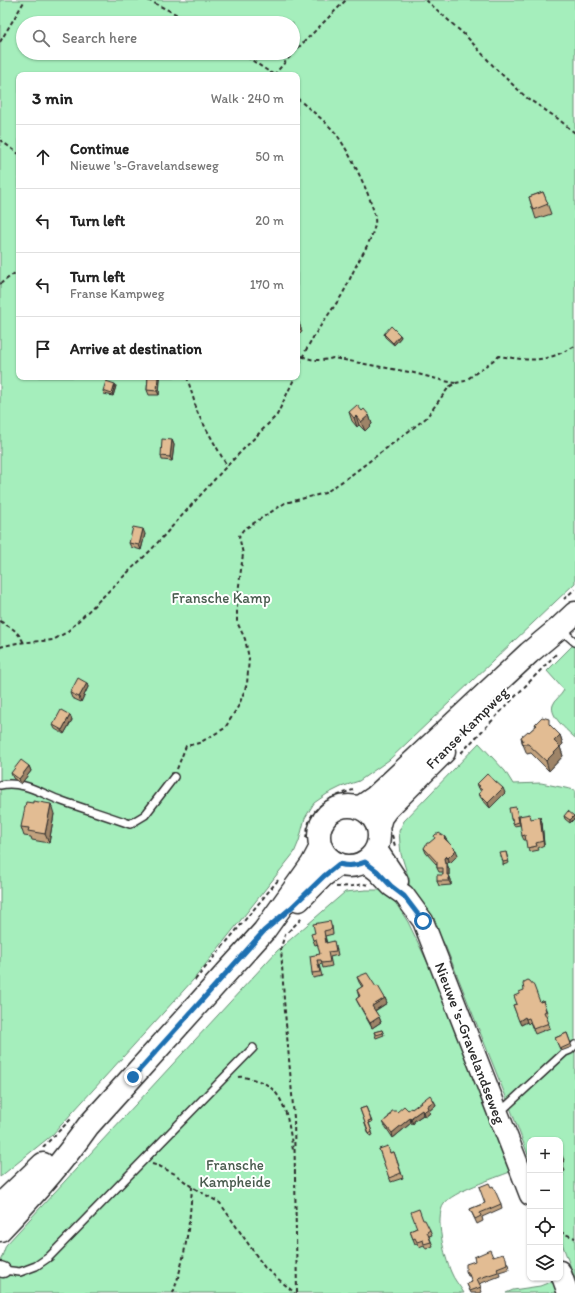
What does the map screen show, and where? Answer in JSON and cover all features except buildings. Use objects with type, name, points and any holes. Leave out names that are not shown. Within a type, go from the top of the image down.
[{"type":"main road","name":"Franse Kampweg","points":[[373,846],[381,817],[387,809],[536,659],[568,636],[575,613]]},
{"type":"main road","name":"Franse Kampweg","points":[[359,808],[375,797],[529,653],[568,636]]},
{"type":"main road","points":[[352,806],[359,808],[369,814],[376,822],[373,846],[357,865],[346,866],[339,864],[328,858],[322,847],[319,833],[322,824],[327,816],[334,810],[352,806]]},
{"type":"main road","name":"Nieuwe 's-Gravelandseweg","points":[[373,846],[377,871],[391,886],[404,896],[423,921],[527,1187]]},
{"type":"main road","points":[[0,1230],[26,1204],[64,1159],[88,1126],[264,931],[312,864],[322,847]]},
{"type":"main road","points":[[264,931],[339,864]]},
{"type":"main road","points":[[0,1205],[63,1145],[88,1126]]},
{"type":"main road","points":[[563,1279],[568,1293]]},
{"type":"lane","points":[[0,785],[8,783],[29,787],[61,801],[130,824],[145,815],[174,777]]},
{"type":"lane","points":[[498,1114],[565,1052],[570,1050],[575,1045]]},
{"type":"lane","points":[[2,1270],[20,1272],[36,1266],[49,1257],[253,1048]]},
{"type":"path","points":[[0,42],[25,0]]},
{"type":"path","points":[[148,0],[180,16]]},
{"type":"path","points":[[300,46],[346,0]]},
{"type":"path","points":[[426,0],[467,37],[497,70],[527,98],[557,118],[575,133]]},
{"type":"path","points":[[252,60],[270,72]]},
{"type":"path","points":[[277,72],[287,60]]},
{"type":"path","points":[[300,101],[328,124],[340,138],[372,203],[375,222],[372,236],[340,297],[318,328],[300,362]]},
{"type":"path","points":[[0,140],[16,152]]},
{"type":"path","points":[[0,284],[16,272]]},
{"type":"path","points":[[174,777],[186,746],[199,743],[225,728],[239,705],[247,684],[249,658],[245,639],[237,622],[237,601],[243,554],[239,536],[243,530],[285,503],[326,493],[426,418],[448,387],[465,381],[499,356],[530,360],[547,359],[575,346]]},
{"type":"path","points":[[302,356],[308,359],[323,360],[333,358],[414,373],[445,382],[456,383]]},
{"type":"path","points":[[189,380],[198,414],[227,466]]},
{"type":"path","points":[[0,647],[17,643],[53,640],[67,632],[151,550],[227,466],[277,415],[294,380]]},
{"type":"path","points":[[0,621],[19,633],[24,643]]},
{"type":"path","points":[[460,754],[568,636]]},
{"type":"path","points":[[336,887],[364,884]]},
{"type":"path","points":[[296,1293],[294,1118],[281,947],[285,935],[303,916]]},
{"type":"path","points":[[222,1079],[242,1077],[256,1080],[263,1082],[278,1094],[286,1112],[294,1157]]},
{"type":"path","points":[[142,1161],[159,1166],[175,1174],[192,1188],[220,1203],[265,1268],[296,1293]]},
{"type":"path","points":[[173,1293],[180,1272],[188,1232],[192,1188]]},
{"type":"path","points":[[563,1233],[575,1238]]},
{"type":"green space","name":"Fransche Kamp","points":[[0,0],[575,0],[575,583],[389,760],[359,781],[341,787],[314,803],[305,818],[294,853],[194,979],[52,1135],[0,1177]]},
{"type":"green space","points":[[575,643],[575,738],[560,723],[554,714],[553,705],[564,690],[547,671]]},
{"type":"green space","points":[[479,743],[505,771],[513,784],[541,783],[575,790],[575,1279],[563,1246],[563,1137],[527,1137],[527,1152],[445,945],[410,890],[408,876],[401,854],[399,831],[404,821]]},
{"type":"green space","name":"Fransche Kampheide","points":[[380,890],[387,893],[395,902],[408,922],[452,1013],[479,1093],[510,1172],[464,1190],[449,1199],[441,1210],[440,1228],[446,1257],[452,1275],[464,1293],[0,1293],[0,1262],[6,1245],[277,951],[345,892]]},
{"type":"green space","points":[[553,1281],[564,1293],[506,1293],[513,1290],[540,1286]]},
{"type":"route","points":[[133,1077],[264,931],[339,864],[346,866],[357,865],[365,862],[404,896],[423,921]]}]
